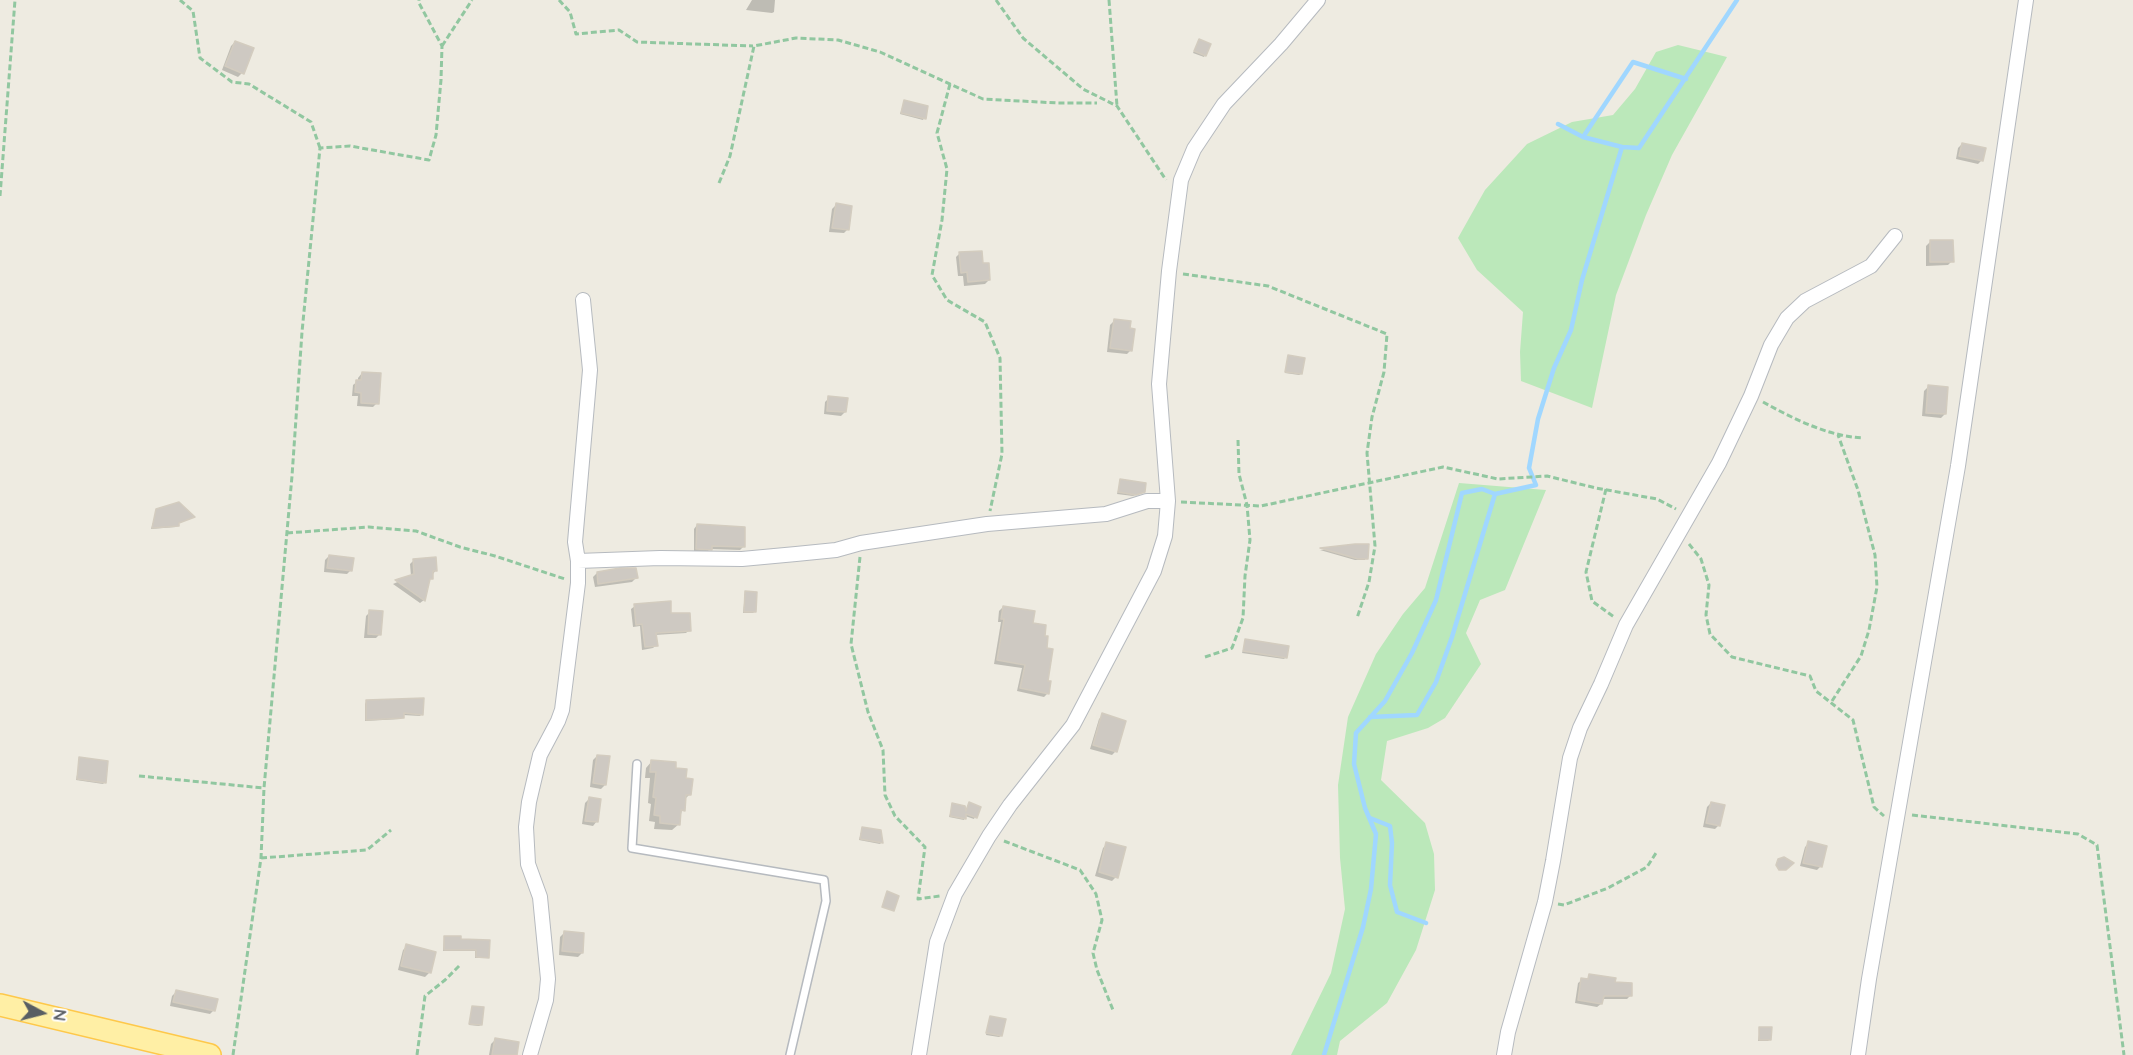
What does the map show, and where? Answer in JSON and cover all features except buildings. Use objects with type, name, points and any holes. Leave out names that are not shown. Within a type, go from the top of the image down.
[{"type":"main road","points":[[0,1005],[151,1048],[210,1055]]},
{"type":"street","points":[[919,1055],[937,942],[955,894],[1010,805],[1073,725],[1082,710],[1154,571],[1165,536],[1168,501],[1159,384],[1169,271],[1186,166],[1194,149],[1224,104],[1281,44],[1318,0]]},
{"type":"street","points":[[1858,1055],[1869,979],[1958,466],[2026,0]]},
{"type":"street","points":[[1504,1055],[1521,980],[1545,902],[1570,758],[1580,728],[1626,625],[1719,464],[1751,396],[1771,345],[1787,318],[1805,301],[1871,266],[1895,236]]},
{"type":"street","points":[[530,1055],[546,999],[549,979],[540,897],[528,864],[526,827],[529,802],[540,755],[562,710],[578,583],[575,542],[590,370],[583,300]]},
{"type":"street","points":[[578,561],[660,558],[742,559],[836,550],[861,543],[987,524],[1106,514],[1147,501],[1168,501]]},
{"type":"lane","points":[[637,764],[632,848],[824,880],[826,901],[790,1055]]},
{"type":"path","points":[[0,196],[15,0]]},
{"type":"path","points":[[180,0],[193,11],[200,58],[232,82],[249,84],[311,122],[320,148],[302,332],[264,788],[261,858],[233,1055]]},
{"type":"path","points":[[320,148],[350,146],[429,160],[436,135],[442,46],[419,0]]},
{"type":"path","points":[[442,46],[472,0]]},
{"type":"path","points":[[559,0],[570,12],[576,34],[619,30],[637,42],[754,46],[796,38],[838,40],[880,52],[983,99],[1097,103]]},
{"type":"path","points":[[996,0],[1023,38],[1083,89],[1117,106]]},
{"type":"path","points":[[1109,0],[1117,106],[1179,199]]},
{"type":"path","points":[[719,183],[730,156],[754,46]]},
{"type":"path","points":[[950,84],[937,133],[947,169],[942,219],[932,275],[947,300],[985,322],[1000,357],[1002,454],[987,524]]},
{"type":"path","points":[[1169,271],[1268,286],[1387,334],[1384,372],[1372,417],[1367,453],[1375,546],[1368,582],[1357,618]]},
{"type":"path","points":[[1751,396],[1800,420],[1838,435],[1863,438]]},
{"type":"path","points":[[1832,702],[1861,656],[1869,630],[1877,587],[1875,555],[1858,490],[1838,435]]},
{"type":"path","points":[[1205,657],[1232,648],[1243,618],[1250,540],[1247,505],[1239,474],[1238,440]]},
{"type":"path","points":[[1168,501],[1261,506],[1443,467],[1498,479],[1547,476],[1657,499],[1689,516]]},
{"type":"path","points":[[1605,489],[1586,572],[1592,601],[1626,625]]},
{"type":"path","points":[[287,532],[369,527],[416,531],[578,583]]},
{"type":"path","points":[[1680,533],[1701,559],[1709,585],[1706,615],[1710,634],[1732,657],[1810,676],[1816,691],[1853,720],[1874,807],[1884,816],[2078,834],[2097,845],[2124,1055]]},
{"type":"path","points":[[861,543],[851,644],[868,712],[883,750],[885,795],[895,816],[925,847],[918,899],[955,894]]},
{"type":"path","points":[[139,776],[264,788]]},
{"type":"path","points":[[261,858],[367,850],[391,830]]},
{"type":"path","points":[[989,836],[1080,870],[1096,894],[1102,920],[1093,953],[1096,970],[1113,1010]]},
{"type":"path","points":[[1545,902],[1564,905],[1608,888],[1647,867],[1656,853]]},
{"type":"path","points":[[417,1055],[425,996],[461,964]]},
{"type":"green space","points":[[1678,45],[1727,57],[1672,155],[1646,215],[1616,295],[1592,408],[1521,381],[1520,352],[1523,312],[1477,270],[1458,238],[1485,190],[1527,144],[1572,122],[1613,115],[1635,89],[1656,52]]},
{"type":"green space","points":[[1459,483],[1546,490],[1505,590],[1480,600],[1466,633],[1481,664],[1445,718],[1428,728],[1387,741],[1381,780],[1425,823],[1434,854],[1435,890],[1416,950],[1387,1003],[1340,1041],[1337,1055],[1291,1055],[1331,973],[1345,909],[1340,858],[1338,785],[1348,717],[1376,654],[1403,614],[1425,588]]},
{"type":"waterway","points":[[1370,717],[1417,715],[1436,682],[1495,494],[1536,485],[1529,468],[1538,419],[1554,368],[1571,330],[1582,280],[1622,147],[1639,148],[1737,0]]},
{"type":"waterway","points":[[1583,137],[1633,62],[1686,79]]},
{"type":"waterway","points":[[1558,124],[1583,137],[1622,147]]},
{"type":"waterway","points":[[1324,1055],[1363,927],[1371,889],[1376,834],[1365,808],[1354,764],[1356,733],[1385,701],[1412,653],[1436,600],[1462,493],[1482,489],[1495,494]]},
{"type":"waterway","points":[[1370,818],[1390,826],[1392,843],[1390,885],[1397,912],[1426,923]]}]
